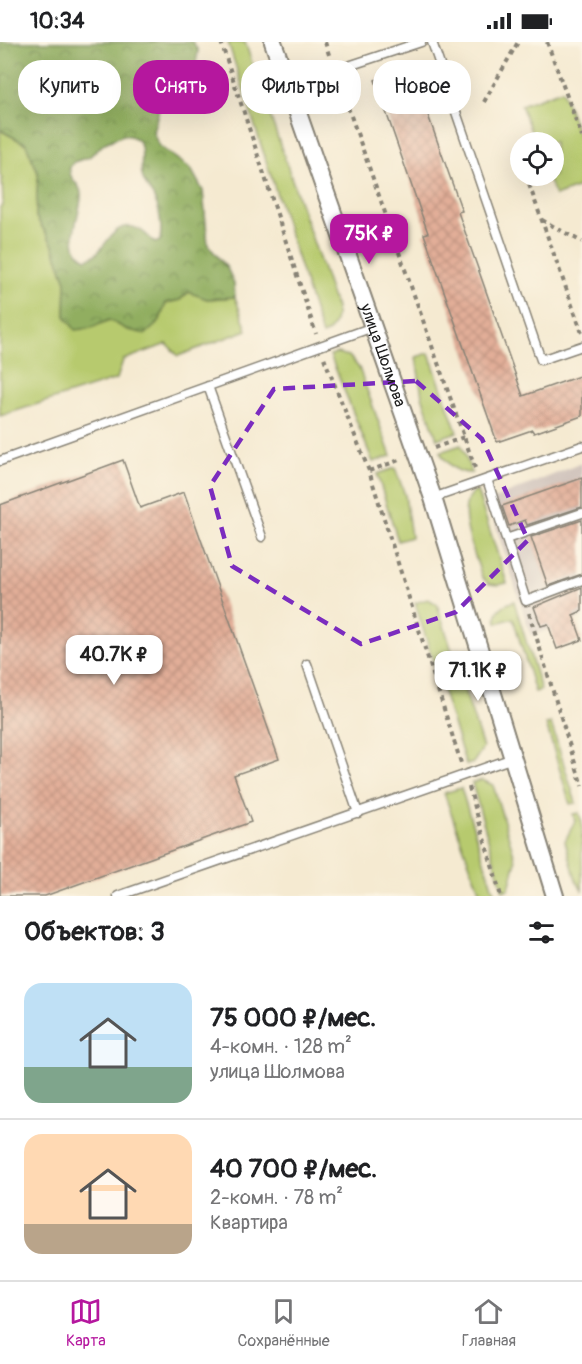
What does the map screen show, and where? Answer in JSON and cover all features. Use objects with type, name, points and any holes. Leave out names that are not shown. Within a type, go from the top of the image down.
[{"type":"street","name":"улица Шолмова","points":[[273,42],[279,60]]},
{"type":"street","name":"улица Шолмова","points":[[298,114],[433,498],[555,896]]},
{"type":"lane","points":[[361,62],[421,42]]},
{"type":"lane","points":[[432,42],[541,360],[582,346]]},
{"type":"lane","points":[[0,461],[372,327]]},
{"type":"lane","points":[[208,386],[262,537]]},
{"type":"lane","points":[[433,498],[582,446]]},
{"type":"lane","points":[[483,480],[526,600],[582,580]]},
{"type":"lane","points":[[506,539],[582,513]]},
{"type":"lane","points":[[307,664],[358,813]]},
{"type":"lane","points":[[118,896],[513,758]]},
{"type":"path","points":[[221,42],[320,346],[369,471],[501,896]]},
{"type":"path","points":[[325,42],[331,60]]},
{"type":"path","points":[[484,102],[518,42]]},
{"type":"path","points":[[547,42],[582,137]]},
{"type":"path","points":[[351,114],[483,480]]},
{"type":"path","points":[[530,186],[582,334]]},
{"type":"path","points":[[542,220],[582,242]]},
{"type":"path","points":[[526,600],[582,786]]},
{"type":"highlighted area","points":[[416,381],[482,439],[528,540],[456,612],[361,644],[232,566],[210,486],[274,389]]},
{"type":"shaded area","points":[[582,463],[582,617],[531,636],[490,508],[494,499]]},
{"type":"green space","points":[[0,42],[193,42],[198,51],[196,60],[133,60],[133,114],[158,114],[153,132],[159,146],[191,169],[203,191],[208,245],[227,268],[234,283],[235,297],[207,299],[188,292],[180,300],[166,303],[159,322],[146,334],[128,330],[109,320],[91,328],[75,330],[65,316],[66,281],[52,243],[36,217],[38,173],[26,144],[0,130],[2,78]],"holes":[[[123,135],[137,139],[142,149],[143,178],[157,206],[161,224],[160,241],[155,243],[142,230],[136,228],[120,228],[99,251],[86,259],[75,246],[74,230],[81,192],[71,175],[70,167],[74,162],[89,157],[105,143]]]},
{"type":"green space","points":[[228,42],[245,42],[251,60],[241,60],[241,83]]},
{"type":"green space","points":[[562,90],[582,145],[582,186],[555,196],[551,186],[564,186],[564,132],[531,132],[521,105]]},
{"type":"green space","points":[[251,114],[270,114],[336,308],[334,324],[322,335]]},
{"type":"green space","points":[[0,130],[26,144],[38,173],[36,217],[52,243],[66,281],[65,316],[91,328],[109,320],[128,330],[159,322],[166,303],[180,300],[189,292],[207,299],[235,297],[247,330],[178,356],[167,344],[123,360],[117,379],[0,416],[0,207],[3,205]]},
{"type":"green space","points":[[337,353],[349,356],[359,368],[391,456],[373,462],[330,355]]},
{"type":"green space","points":[[429,353],[457,432],[437,439],[422,396],[416,357]]},
{"type":"green space","points":[[461,445],[472,473],[462,472],[453,467],[440,452]]},
{"type":"green space","points":[[395,468],[405,495],[411,537],[398,541],[377,474]]},
{"type":"green space","points":[[477,491],[507,583],[489,584],[482,577],[475,557],[467,530],[466,506],[470,497]]},
{"type":"green space","points":[[428,599],[437,604],[483,748],[473,763],[466,765],[415,603]]},
{"type":"green space","points":[[514,601],[541,690],[535,692],[513,618],[497,623],[498,611]]},
{"type":"green space","points":[[551,723],[576,803],[570,804],[546,724]]},
{"type":"green space","points":[[482,780],[493,785],[516,861],[509,889],[503,891],[472,783]]},
{"type":"green space","points":[[461,788],[495,896],[481,896],[444,793]]},
{"type":"green space","points":[[579,813],[582,823],[582,890],[576,880],[565,841],[575,821],[573,814]]},
{"type":"building","points":[[387,114],[428,114],[462,211],[458,212],[523,396],[582,375],[582,416],[534,433],[532,430],[497,442],[424,234],[428,233]]},
{"type":"building","points":[[123,460],[140,508],[184,492],[279,759],[234,775],[251,822],[45,896],[0,896],[0,505]]},
{"type":"building","points":[[582,478],[582,507],[527,525],[525,520],[509,526],[502,506]]},
{"type":"building","points":[[582,520],[582,574],[548,586],[531,537]]},
{"type":"building","points":[[582,587],[582,611],[573,615],[582,640],[557,649],[548,624],[541,626],[534,607]]}]
